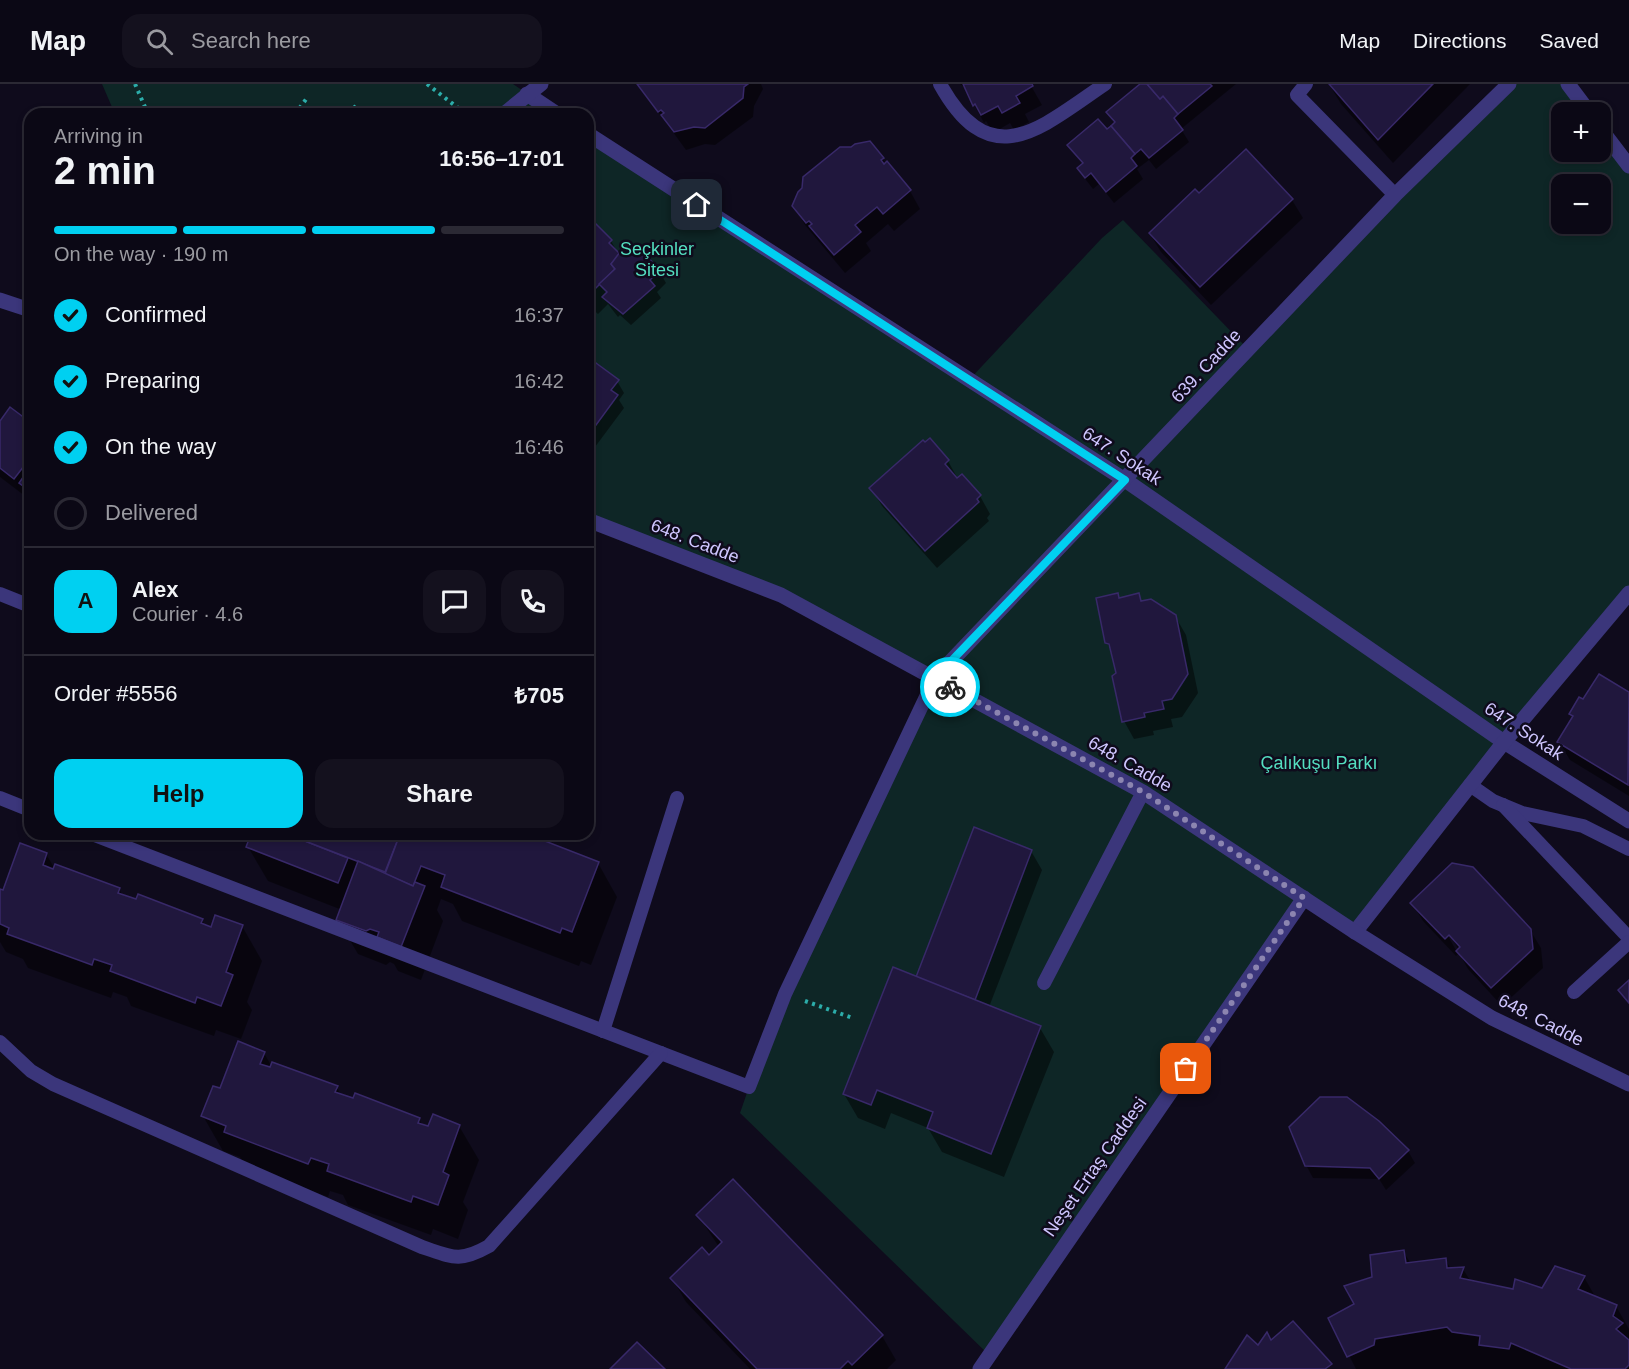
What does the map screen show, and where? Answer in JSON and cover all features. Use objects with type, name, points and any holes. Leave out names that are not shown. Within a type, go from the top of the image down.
[{"type":"street","points":[[511,108],[541,84]]},
{"type":"street","name":"639. Cadde","points":[[935,678],[1395,195],[1509,84]]},
{"type":"street","points":[[1568,84],[1582,102]]},
{"type":"street","points":[[527,94],[548,108]]},
{"type":"street","name":"647. Sokak","points":[[594,138],[1125,480],[1504,742],[1629,821]]},
{"type":"street","points":[[1611,142],[1629,166]]},
{"type":"street","points":[[0,300],[24,308]]},
{"type":"street","name":"648. Cadde","points":[[594,522],[781,595],[935,678],[1143,792],[1355,932],[1492,1017],[1629,1084]]},
{"type":"street","points":[[1355,932],[1504,742],[1629,593]]},
{"type":"street","name":"Neşet Ertaş Caddesi","points":[[980,1369],[1304,898]]},
{"type":"lane","points":[[940,84],[954,109],[968,124],[985,134],[1013,137],[1040,127],[1105,84]]},
{"type":"lane","points":[[1306,84],[1297,95],[1395,195]]},
{"type":"lane","points":[[0,594],[24,604]]},
{"type":"lane","points":[[108,840],[749,1087],[786,994],[935,678]]},
{"type":"lane","points":[[1470,785],[1503,805],[1522,813],[1582,826],[1629,849]]},
{"type":"lane","points":[[1044,983],[1143,792]]},
{"type":"lane","points":[[0,798],[24,808]]},
{"type":"lane","points":[[603,1031],[677,798]]},
{"type":"lane","points":[[1503,805],[1629,940],[1574,992]]},
{"type":"lane","points":[[0,1042],[31,1071],[53,1084],[422,1247],[454,1257],[471,1257],[489,1246],[661,1053]]},
{"type":"path","points":[[135,84],[145,108]]},
{"type":"path","points":[[427,84],[458,108]]},
{"type":"path","points":[[300,108],[307,98]]},
{"type":"path","points":[[786,994],[853,1018]]},
{"type":"green space","points":[[102,84],[513,84],[548,108],[112,108]]},
{"type":"green space","points":[[1509,84],[1568,84],[1582,102],[1551,102],[1551,162],[1611,162],[1611,142],[1629,166],[1629,593],[1355,932],[1304,898],[989,1355],[740,1113],[749,1087],[935,679],[781,595],[594,522],[594,138],[968,381],[1102,238],[1123,220],[1248,349]]},
{"type":"building","points":[[637,84],[748,84],[744,87],[743,98],[705,128],[694,127],[674,132],[661,115],[664,113],[661,110],[658,112]]},
{"type":"building","points":[[963,84],[1032,84],[1033,86],[1016,96],[1020,103],[1002,113],[998,106],[981,115],[975,104],[973,106]]},
{"type":"building","points":[[1140,84],[1147,84],[1160,99],[1163,96],[1178,114],[1174,118],[1183,130],[1149,158],[1141,149],[1135,154],[1111,126],[1115,122],[1106,112]]},
{"type":"building","points":[[1147,84],[1210,84],[1212,86],[1178,114],[1163,96],[1160,99]]},
{"type":"building","points":[[1329,84],[1433,84],[1378,140]]},
{"type":"building","points":[[1098,119],[1107,129],[1111,126],[1135,154],[1131,158],[1137,166],[1106,192],[1091,173],[1085,178],[1077,168],[1083,163],[1067,145]]},
{"type":"building","points":[[870,141],[884,158],[881,160],[884,164],[887,161],[911,190],[883,214],[877,207],[855,225],[861,232],[834,255],[809,226],[812,224],[809,221],[806,223],[792,206],[802,188],[803,177],[840,147],[851,147]]},
{"type":"building","points":[[1246,149],[1293,199],[1200,287],[1149,233],[1195,189],[1199,193]]},
{"type":"building","points":[[594,222],[612,240],[609,243],[620,254],[611,264],[615,269],[594,290]]},
{"type":"building","points":[[626,244],[632,249],[636,245],[660,270],[650,280],[655,286],[623,314],[602,297],[607,292],[599,284],[615,269],[611,264]]},
{"type":"building","points":[[596,363],[619,380],[611,390],[618,395],[594,428],[594,365]]},
{"type":"building","points":[[10,407],[24,418],[24,466],[14,479],[0,468],[0,421]]},
{"type":"building","points":[[930,438],[949,460],[945,464],[957,478],[962,474],[981,495],[977,499],[979,502],[925,551],[869,488],[923,440],[925,442]]},
{"type":"building","points":[[24,476],[24,487],[19,483]]},
{"type":"building","points":[[1118,593],[1119,598],[1139,593],[1141,601],[1151,599],[1176,615],[1188,674],[1172,699],[1162,701],[1164,709],[1144,713],[1145,717],[1122,722],[1112,676],[1116,673],[1109,644],[1105,643],[1096,598]]},
{"type":"building","points":[[1599,674],[1629,692],[1628,785],[1557,742],[1573,716],[1569,714],[1579,697],[1583,699]]},
{"type":"building","points":[[974,827],[1032,850],[975,1000],[916,977]]},
{"type":"building","points":[[249,840],[302,840],[348,858],[338,883],[246,847]]},
{"type":"building","points":[[302,840],[398,840],[385,872]]},
{"type":"building","points":[[398,840],[542,840],[599,862],[572,932],[562,928],[560,933],[441,887],[445,875],[421,866],[413,886],[385,874]]},
{"type":"building","points":[[20,843],[47,853],[43,865],[53,869],[55,864],[120,888],[118,893],[136,899],[138,894],[203,919],[201,923],[211,927],[215,915],[243,925],[226,972],[233,975],[221,1006],[197,997],[195,1003],[110,971],[112,965],[94,959],[92,965],[7,934],[9,928],[0,924],[0,889],[3,890]]},
{"type":"building","points":[[358,861],[413,886],[415,882],[425,886],[401,947],[377,937],[379,932],[370,929],[366,931],[336,920]]},
{"type":"building","points":[[1452,863],[1473,867],[1531,929],[1533,949],[1491,988],[1456,951],[1460,947],[1449,935],[1445,939],[1410,903]]},
{"type":"building","points":[[893,967],[1041,1026],[991,1154],[927,1128],[933,1112],[877,1090],[871,1105],[843,1094]]},
{"type":"building","points":[[1629,980],[1629,1003],[1618,990]]},
{"type":"building","points":[[238,1041],[265,1052],[260,1064],[270,1067],[272,1062],[338,1086],[335,1092],[353,1098],[355,1093],[420,1118],[418,1123],[428,1126],[433,1114],[460,1125],[443,1172],[449,1175],[438,1205],[413,1196],[411,1202],[327,1171],[329,1164],[311,1158],[308,1164],[224,1132],[226,1126],[201,1116],[213,1086],[220,1088]]},
{"type":"building","points":[[1320,1097],[1347,1097],[1379,1121],[1409,1150],[1379,1179],[1370,1168],[1305,1166],[1289,1127]]},
{"type":"building","points":[[733,1179],[883,1335],[852,1365],[848,1361],[840,1369],[757,1369],[670,1278],[702,1247],[709,1255],[722,1242],[696,1215]]},
{"type":"building","points":[[1404,1250],[1406,1263],[1446,1258],[1447,1268],[1464,1267],[1460,1278],[1513,1289],[1515,1279],[1542,1288],[1555,1266],[1585,1276],[1578,1289],[1617,1305],[1613,1316],[1623,1323],[1616,1329],[1629,1340],[1629,1365],[1625,1369],[1571,1369],[1511,1343],[1509,1349],[1479,1345],[1480,1336],[1452,1332],[1447,1327],[1375,1339],[1374,1345],[1347,1357],[1328,1318],[1354,1304],[1344,1286],[1372,1277],[1370,1255]]},
{"type":"building","points":[[1293,1321],[1332,1364],[1325,1369],[1225,1369],[1247,1335],[1258,1345],[1267,1332],[1271,1340]]},
{"type":"building","points":[[637,1342],[665,1369],[610,1369]]},
{"type":"way so far","points":[[950,687],[1143,792],[1304,898],[1186,1069]]},
{"type":"route","points":[[697,205],[1125,480],[935,678],[950,687]]},
{"type":"park label","name":"Seçkinler Sitesi","points":[[657,259]]},
{"type":"park label","name":"Çalıkuşu Parkı","points":[[1319,763]]}]
